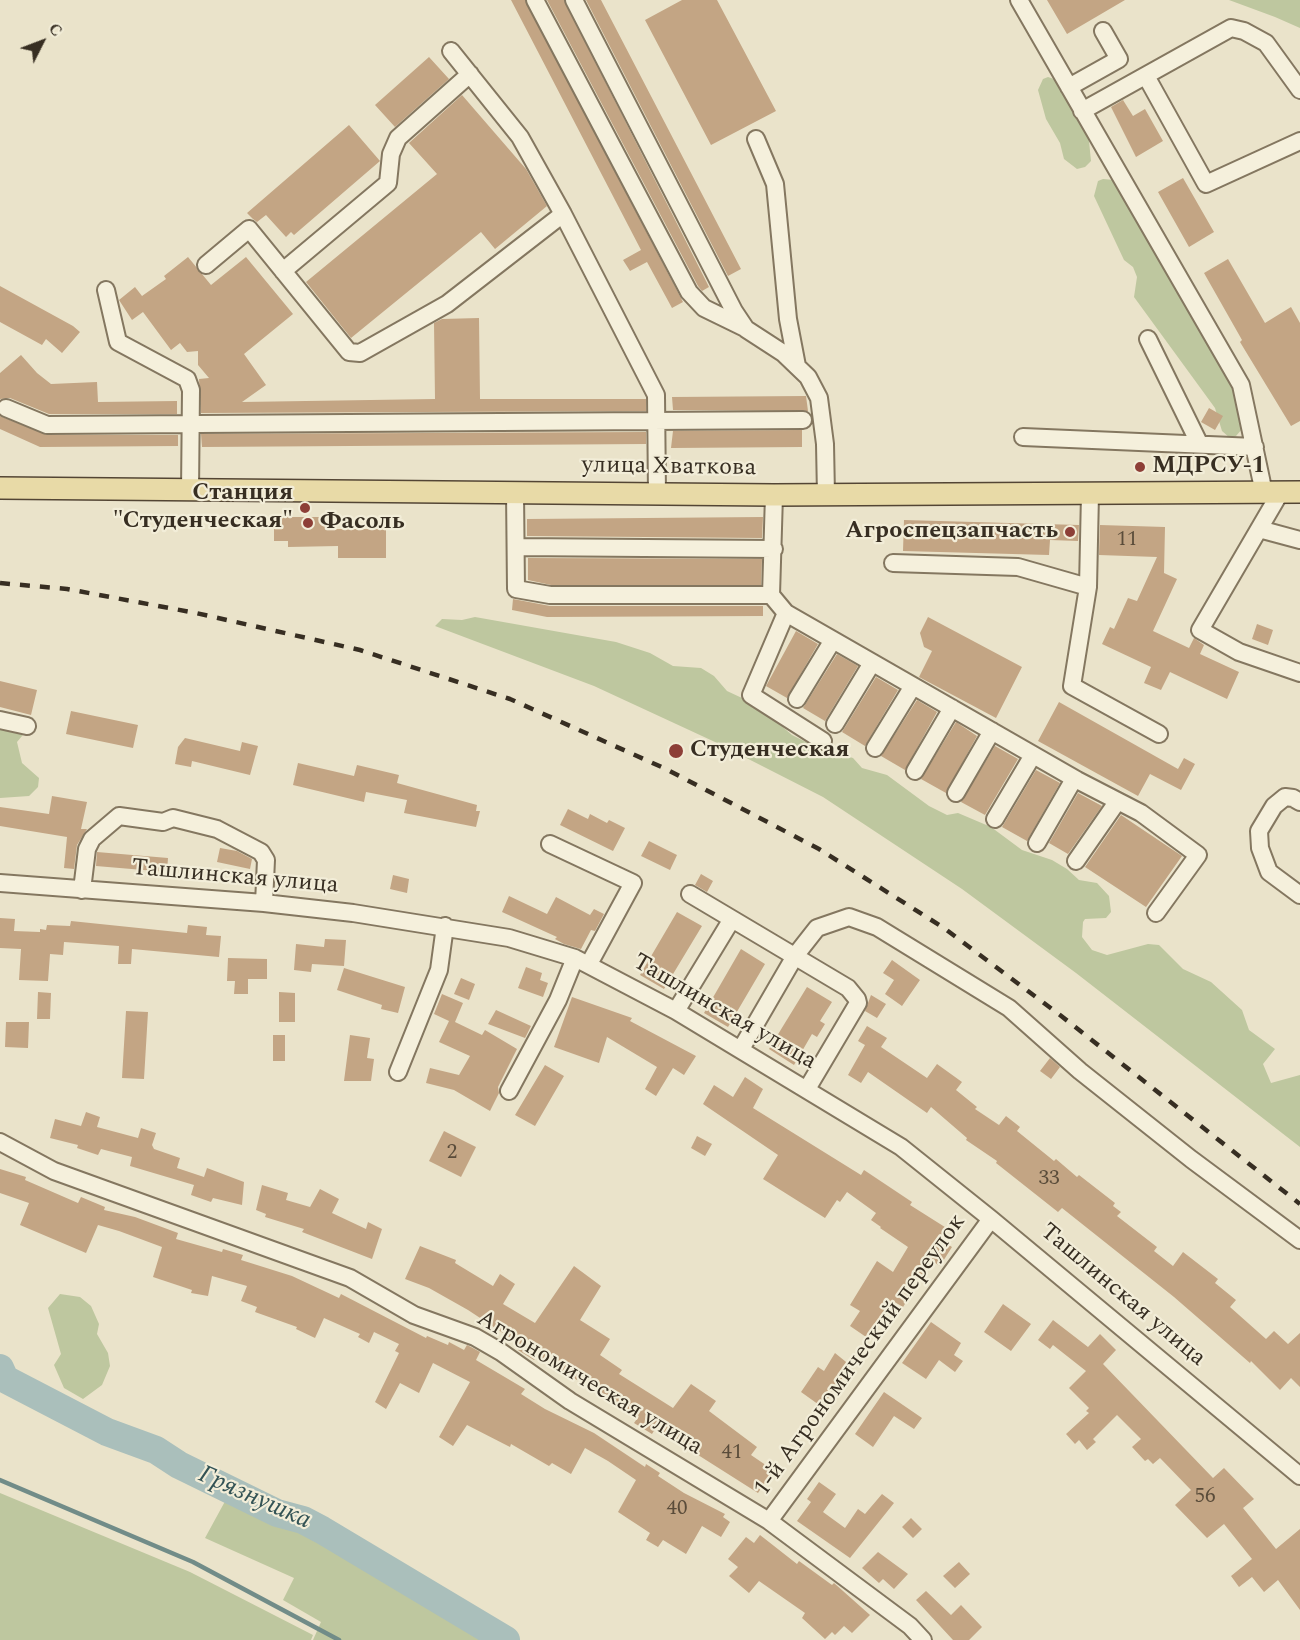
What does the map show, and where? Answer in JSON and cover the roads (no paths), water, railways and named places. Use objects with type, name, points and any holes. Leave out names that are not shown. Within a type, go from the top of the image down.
[{"type":"main road","name":"улица Хваткова","points":[[0,488],[774,495],[1281,493]]},
{"type":"street","points":[[535,0],[689,292],[704,308],[746,329],[783,353],[808,376],[819,398],[825,444],[826,495]]},
{"type":"street","points":[[574,0],[734,311],[746,329]]},
{"type":"street","points":[[1019,0],[1241,385],[1255,447],[1281,493],[1200,630],[1239,652],[1300,673]]},
{"type":"street","points":[[1082,111],[1231,28],[1244,31],[1266,43],[1300,90]]},
{"type":"street","points":[[1069,87],[1119,59],[1103,31]]},
{"type":"street","points":[[451,51],[520,137],[563,214],[656,396],[657,494]]},
{"type":"street","points":[[283,271],[388,183],[391,154],[398,138],[470,74]]},
{"type":"street","points":[[1146,76],[1206,184],[1300,141]]},
{"type":"street","points":[[756,139],[775,184],[788,319],[797,366]]},
{"type":"street","points":[[206,265],[249,229],[349,352],[360,353],[447,304],[563,214]]},
{"type":"street","points":[[106,290],[118,342],[187,379],[191,390],[190,491]]},
{"type":"street","points":[[1148,339],[1199,443]]},
{"type":"street","points":[[6,408],[46,424],[803,420]]},
{"type":"street","points":[[1023,437],[1255,447]]},
{"type":"street","points":[[515,492],[516,589],[550,595],[771,595]]},
{"type":"street","points":[[1090,494],[1088,587],[1072,686],[1159,734]]},
{"type":"street","points":[[774,495],[771,595],[786,613],[1033,755],[1141,813],[1198,855],[1156,913]]},
{"type":"street","points":[[1260,529],[1300,540]]},
{"type":"street","points":[[516,547],[774,549]]},
{"type":"street","points":[[893,563],[1018,567],[1088,587]]},
{"type":"street","points":[[786,613],[751,695],[822,741]]},
{"type":"street","points":[[797,699],[833,640]]},
{"type":"street","points":[[835,724],[872,663]]},
{"type":"street","points":[[875,748],[913,686]]},
{"type":"street","points":[[915,771],[952,708]]},
{"type":"street","points":[[0,720],[27,726]]},
{"type":"street","points":[[956,793],[992,731]]},
{"type":"street","points":[[995,819],[1033,755]]},
{"type":"street","points":[[1037,843],[1074,778]]},
{"type":"street","points":[[1300,802],[1285,797],[1274,806],[1259,831],[1260,848],[1269,872],[1300,895]]},
{"type":"street","points":[[1076,861],[1117,802]]},
{"type":"street","points":[[82,890],[87,849],[92,839],[119,816],[163,822],[172,818],[217,829],[261,852],[266,860],[264,903]]},
{"type":"street","points":[[509,1092],[558,1000],[633,883],[550,844]]},
{"type":"street","name":"Ташлинская улица","points":[[0,883],[264,903],[445,926],[509,938],[582,961],[676,1011],[901,1147],[992,1219],[1300,1476]]},
{"type":"street","points":[[690,894],[848,988],[854,994],[858,1003],[807,1089]]},
{"type":"street","points":[[741,1049],[795,956],[818,928],[849,916],[877,927],[1009,1008],[1080,1071],[1191,1159],[1300,1240]]},
{"type":"street","points":[[676,1011],[732,919]]},
{"type":"street","points":[[398,1072],[439,970],[445,926]]},
{"type":"street","name":"Агрономическая улица","points":[[0,1142],[54,1170],[350,1278],[414,1315],[475,1337],[501,1352],[570,1401],[769,1521],[910,1626],[923,1640]]},
{"type":"street","name":"1-й Агрономический переулок","points":[[769,1521],[992,1219]]},
{"type":"waterway","name":"Грязнушка","points":[[0,1368],[5,1379],[107,1432],[156,1450],[179,1465],[277,1513],[303,1520],[322,1530],[506,1640]]},
{"type":"waterway","points":[[0,1480],[193,1562],[339,1640]]},
{"type":"railway","points":[[0,583],[67,589],[196,613],[360,650],[510,699],[666,769],[819,849],[944,928],[1060,1015],[1300,1204]]},
{"type":"place","name":"МДРСУ-1","points":[[1140,467]]},
{"type":"place","name":"Станция \"Студенческая\"","points":[[305,508]]},
{"type":"place","name":"Фасоль","points":[[308,523]]},
{"type":"place","name":"Агроспецзапчасть","points":[[1070,532]]},
{"type":"place","name":"Студенческая","points":[[676,751]]}]
